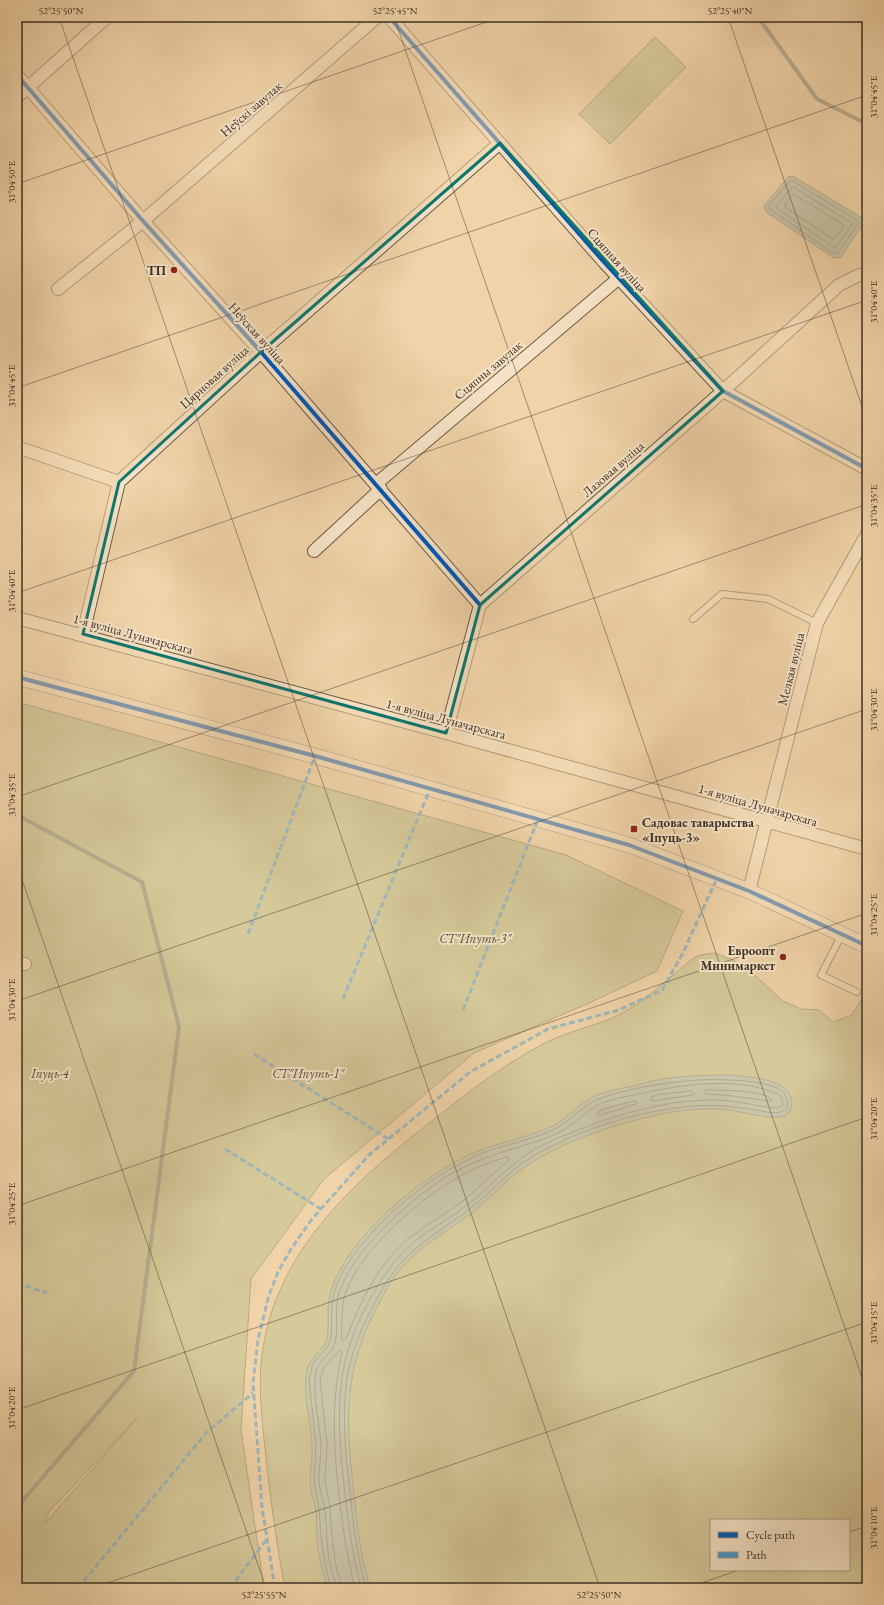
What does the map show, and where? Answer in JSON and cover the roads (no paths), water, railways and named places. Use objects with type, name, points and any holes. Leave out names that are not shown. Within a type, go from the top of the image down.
[{"type":"street","points":[[17,97],[107,17]]},
{"type":"street","name":"Неўскі завулак","points":[[143,222],[377,17]]},
{"type":"street","name":"Сцяпная вуліца","points":[[389,17],[619,278],[723,391],[867,469]]},
{"type":"street","name":"Неўская вуліца","points":[[17,75],[143,222],[261,352],[480,605]]},
{"type":"street","name":"Цярновая вуліца","points":[[120,482],[261,352],[500,143]]},
{"type":"street","points":[[58,289],[143,222]]},
{"type":"street","name":"Лазовая вуліца","points":[[480,605],[723,391],[838,285],[867,273]]},
{"type":"street","name":"Сцяпны завулак","points":[[379,487],[619,278]]},
{"type":"street","points":[[17,447],[120,482],[83,634]]},
{"type":"street","points":[[314,551],[379,487]]},
{"type":"street","name":"Мелкая вуліца","points":[[750,891],[766,822],[817,623],[867,534]]},
{"type":"street","points":[[446,733],[480,605]]},
{"type":"street","name":"1-я вуліца Луначарскага","points":[[17,618],[83,634],[867,849]]},
{"type":"street","points":[[17,677],[314,756],[576,830],[648,852],[750,891],[867,946]]},
{"type":"lane","points":[[693,619],[722,594],[768,599],[817,623]]},
{"type":"lane","points":[[842,934],[821,975],[857,992]]},
{"type":"water","points":[[793,176],[862,218],[863,224],[841,257],[834,258],[766,212],[764,206],[788,177]]},
{"type":"water","points":[[698,1075],[730,1075],[767,1080],[784,1088],[790,1094],[792,1102],[789,1112],[785,1116],[772,1117],[721,1109],[684,1110],[632,1121],[580,1138],[547,1153],[518,1172],[506,1181],[473,1212],[418,1251],[398,1272],[381,1299],[365,1333],[353,1376],[350,1397],[349,1440],[353,1486],[361,1550],[370,1588],[327,1588],[318,1551],[316,1511],[310,1484],[312,1448],[306,1397],[306,1379],[307,1370],[311,1361],[322,1349],[326,1341],[328,1329],[328,1303],[331,1291],[340,1271],[353,1250],[369,1230],[389,1210],[431,1177],[471,1154],[552,1126],[591,1098],[605,1092],[666,1078]]},
{"type":"waterway","points":[[758,17],[817,99],[867,124]]},
{"type":"waterway","points":[[17,815],[142,882],[179,1027],[134,1371],[17,1507]]},
{"type":"place","name":"ТП","points":[[174,270]]},
{"type":"place","name":"Садовае таварыства «Іпуць-3»","points":[[634,829]]},
{"type":"place","name":"Евроопт Минимаркет","points":[[783,957]]},
{"type":"park label","name":"СТ\"Ипуть-3\"","points":[[475,938]]},
{"type":"park label","name":"Іпуць-4","points":[[50,1073]]},
{"type":"park label","name":"СТ\"Ипуть-1\"","points":[[308,1073]]}]
